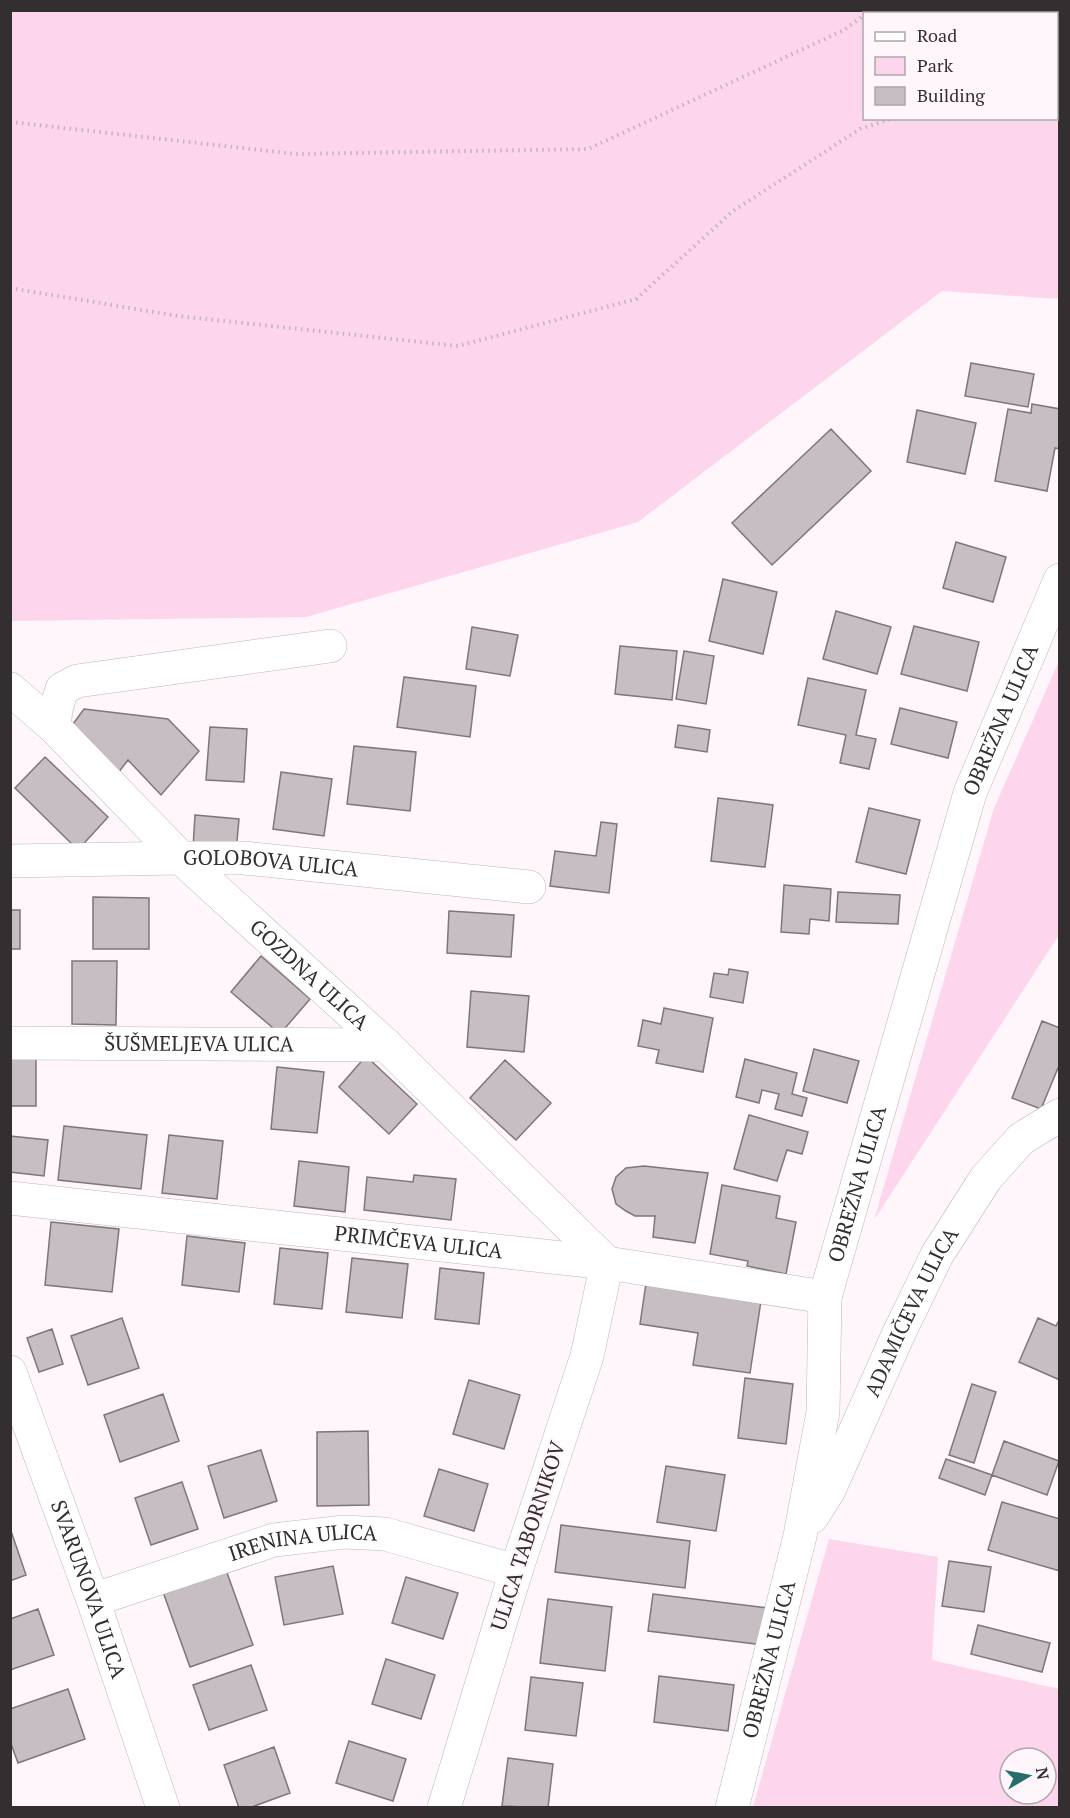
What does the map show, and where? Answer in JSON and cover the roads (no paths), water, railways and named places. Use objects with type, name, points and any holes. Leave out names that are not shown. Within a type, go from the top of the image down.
[{"type":"street","name":"OBREŽNA ULICA","points":[[732,1808],[800,1536],[824,1412],[825,1297],[970,793],[1059,580]]},
{"type":"street","points":[[54,727],[62,689],[77,681],[330,645]]},
{"type":"street","name":"GOZDNA ULICA","points":[[10,689],[54,727],[181,858],[386,1044],[607,1263]]},
{"type":"street","name":"GOLOBOVA ULICA","points":[[10,861],[244,858],[529,887]]},
{"type":"street","name":"ŠUŠMELJEVA ULICA","points":[[10,1042],[386,1044]]},
{"type":"street","name":"ADAMIČEVA ULICA","points":[[800,1536],[829,1490],[899,1333],[937,1255],[986,1178],[1021,1139],[1059,1115]]},
{"type":"street","name":"PRIMČEVA ULICA","points":[[10,1198],[607,1263],[825,1297]]},
{"type":"street","name":"ULICA TABORNIKOV","points":[[444,1808],[516,1571],[587,1356],[607,1263]]},
{"type":"street","name":"SVARUNOVA ULICA","points":[[10,1372],[93,1600],[163,1808]]},
{"type":"street","name":"IRENINA ULICA","points":[[93,1600],[274,1540],[344,1532],[385,1534],[516,1571]]}]
